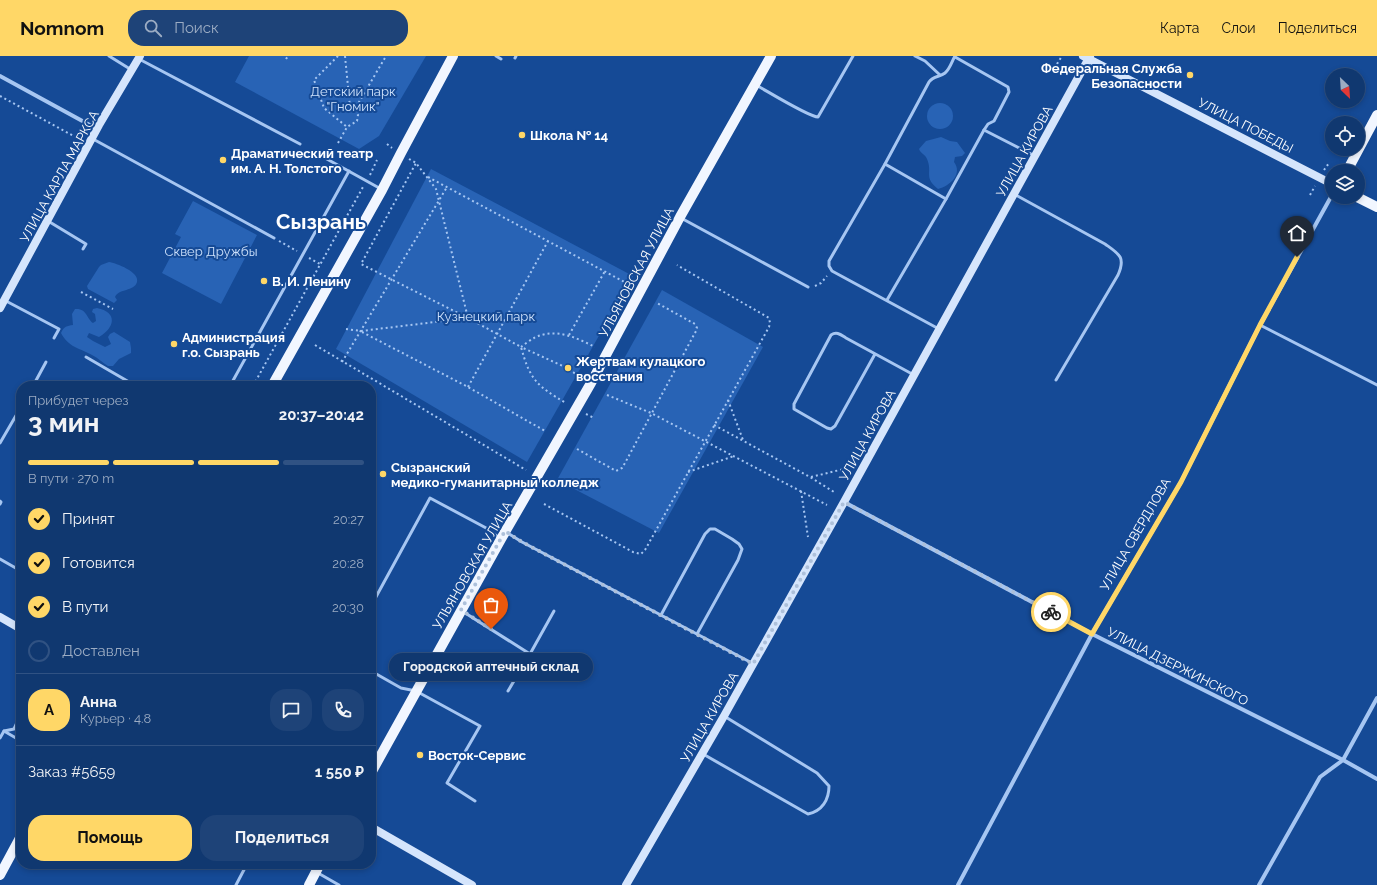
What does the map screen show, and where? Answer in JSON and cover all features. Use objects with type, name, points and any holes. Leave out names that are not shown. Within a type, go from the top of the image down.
[{"type":"main road","points":[[275,381],[382,190],[453,56]]},
{"type":"main road","name":"УЛЬЯНОВСКАЯ УЛИЦА","points":[[376,764],[503,535],[576,409],[680,218],[772,56]]},
{"type":"main road","points":[[1351,164],[1376,117]]},
{"type":"main road","points":[[1365,201],[1377,207]]},
{"type":"main road","points":[[0,875],[16,845]]},
{"type":"main road","points":[[309,885],[317,869]]},
{"type":"street","name":"УЛИЦА КАРЛА МАРКСА","points":[[0,308],[97,130],[139,57]]},
{"type":"street","name":"УЛИЦА КИРОВА","points":[[626,885],[703,754],[844,502],[1014,194],[1087,57]]},
{"type":"street","name":"УЛИЦА ПОБЕДЫ","points":[[1087,57],[1325,180]]},
{"type":"street","points":[[0,76],[97,130]]},
{"type":"street","name":"УЛИЦА СВЕРДЛОВА","points":[[958,885],[1092,634],[1181,482],[1260,325],[1328,204]]},
{"type":"street","name":"УЛИЦА ДЗЕРЖИНСКОГО","points":[[844,502],[1092,634],[1343,760],[1377,779]]},
{"type":"street","points":[[0,617],[16,626]]},
{"type":"street","points":[[1259,885],[1320,777],[1343,760],[1377,698]]},
{"type":"street","points":[[376,830],[472,885]]},
{"type":"lane","points":[[109,56],[132,70]]},
{"type":"lane","points":[[496,56],[501,59]]},
{"type":"lane","points":[[756,85],[807,113],[818,117],[853,56]]},
{"type":"lane","points":[[915,56],[925,61],[940,75]]},
{"type":"lane","points":[[887,300],[984,130],[988,124],[994,121],[1009,92],[1008,87],[955,56],[947,71],[931,79],[929,82],[885,164],[829,261],[829,266],[832,271],[939,329]]},
{"type":"lane","points":[[139,57],[300,144]]},
{"type":"lane","points":[[984,130],[1034,156]]},
{"type":"lane","points":[[91,141],[274,238]]},
{"type":"lane","points":[[324,158],[382,190]]},
{"type":"lane","points":[[885,164],[946,199]]},
{"type":"lane","points":[[233,381],[349,171]]},
{"type":"lane","points":[[1014,194],[1105,244],[1122,260],[1122,266],[1118,274],[1056,380]]},
{"type":"lane","points":[[680,218],[808,287]]},
{"type":"lane","points":[[48,221],[86,244],[84,249]]},
{"type":"lane","points":[[4,300],[59,330],[54,338]]},
{"type":"lane","points":[[1260,325],[1377,385]]},
{"type":"lane","points":[[875,354],[835,426],[831,429],[794,409],[794,404],[831,335],[834,333],[841,335],[914,375]]},
{"type":"lane","points":[[86,357],[127,381]]},
{"type":"lane","points":[[36,381],[46,362]]},
{"type":"lane","points":[[0,443],[16,416]]},
{"type":"lane","points":[[376,597],[430,498],[488,529],[522,542],[753,664]]},
{"type":"lane","points":[[661,615],[705,534],[710,529],[715,529],[740,544],[742,550],[697,634]]},
{"type":"lane","points":[[0,559],[16,568]]},
{"type":"lane","points":[[461,610],[530,654]]},
{"type":"lane","points":[[508,691],[554,611]]},
{"type":"lane","points":[[376,674],[401,688],[416,691],[480,726],[447,783],[475,801]]},
{"type":"lane","points":[[703,754],[808,814],[816,812],[822,808],[829,793],[829,786],[817,773],[724,716]]},
{"type":"lane","points":[[0,738],[4,732],[14,729],[16,725]]},
{"type":"lane","points":[[4,732],[16,738]]},
{"type":"lane","points":[[236,885],[244,869]]},
{"type":"lane","points":[[319,869],[339,885]]},
{"type":"path","points":[[286,60],[288,56]]},
{"type":"path","points":[[338,56],[314,80],[324,108],[347,127]]},
{"type":"path","points":[[338,143],[347,127],[357,121],[358,115],[355,109],[350,107],[345,56]]},
{"type":"path","points":[[355,109],[386,56]]},
{"type":"path","points":[[1057,64],[1062,56]]},
{"type":"path","points":[[0,96],[91,141]]},
{"type":"path","points":[[386,144],[416,163],[436,189],[468,318]]},
{"type":"path","points":[[256,381],[377,160]]},
{"type":"path","points":[[416,163],[361,264],[497,333],[521,347],[565,367],[579,376]]},
{"type":"path","points":[[427,176],[630,285]]},
{"type":"path","points":[[342,362],[447,187]]},
{"type":"path","points":[[468,387],[548,241]]},
{"type":"path","points":[[544,504],[634,552],[641,554],[645,550],[770,323],[769,318],[677,265]]},
{"type":"path","points":[[808,287],[813,287],[821,283],[832,271]]},
{"type":"path","points":[[569,335],[605,272]]},
{"type":"path","points":[[82,292],[113,309]]},
{"type":"path","points":[[577,449],[611,468],[619,470],[622,468],[697,328],[695,324],[657,303]]},
{"type":"path","points":[[346,329],[361,331],[468,318]]},
{"type":"path","points":[[361,331],[468,387],[545,431]]},
{"type":"path","points":[[521,347],[535,337],[547,334],[569,335],[596,347]]},
{"type":"path","points":[[315,345],[374,381]]},
{"type":"path","points":[[521,347],[530,373],[538,384],[549,393],[594,418]]},
{"type":"path","points":[[376,382],[526,470]]},
{"type":"path","points":[[607,395],[651,413],[827,505]]},
{"type":"path","points":[[728,400],[744,442]]},
{"type":"path","points":[[714,425],[810,477],[834,492]]},
{"type":"path","points":[[688,472],[734,456]]},
{"type":"path","points":[[810,477],[848,468]]},
{"type":"path","points":[[801,491],[808,537]]},
{"type":"green space","name":"Детский парк \"Гномик\"","points":[[249,56],[426,56],[379,136],[359,149],[235,82]]},
{"type":"green space","points":[[940,103],[949,107],[953,116],[949,125],[940,129],[931,125],[927,116],[931,107]]},
{"type":"green space","points":[[941,137],[957,142],[965,153],[962,156],[955,157],[954,162],[957,171],[954,179],[947,185],[938,189],[931,181],[927,159],[919,149],[926,141]]},
{"type":"green space","name":"Кузнецкий парк","points":[[431,169],[633,276],[527,462],[336,349]]},
{"type":"green space","name":"Сквер Дружбы","points":[[193,201],[257,235],[221,304],[162,273],[181,237],[175,234]]},
{"type":"green space","points":[[109,262],[127,269],[137,278],[137,282],[133,287],[117,294],[115,297],[117,300],[114,303],[88,289],[87,286],[99,267]]},
{"type":"green space","points":[[662,290],[763,347],[659,533],[557,480]]},
{"type":"green space","points":[[97,308],[108,313],[112,321],[111,325],[99,337],[89,333],[87,337],[105,347],[111,344],[108,337],[114,332],[130,342],[131,353],[119,359],[113,366],[108,366],[94,356],[71,345],[61,333],[66,327],[73,325],[72,314],[75,309],[82,310],[93,323],[96,321],[95,314],[92,312],[93,309]]},
{"type":"way so far","points":[[491,629],[461,610],[505,531],[522,542],[753,664],[844,502],[1051,612]]},
{"type":"place","name":"Федеральная Служба Безопасности","points":[[1190,75]]},
{"type":"place","name":"Школа № 14","points":[[522,135]]},
{"type":"place","name":"Драматический театр им. А. Н. Толстого","points":[[223,160]]},
{"type":"place","name":"В. И. Ленину","points":[[264,281]]},
{"type":"place","name":"Администрация г.о. Сызрань","points":[[174,344]]},
{"type":"place","name":"Жертвам кулацкого восстания","points":[[568,368]]},
{"type":"place","name":"Сызранский медико-гуманитарный колледж","points":[[383,474]]},
{"type":"place","name":"Городской аптечный склад","points":[[491,629]]},
{"type":"place","name":"Восток-Сервис","points":[[420,755]]},
{"type":"district","name":"Сызрань","points":[[321,222]]},
{"type":"route","points":[[1051,612],[1092,634],[1181,482],[1260,325],[1297,257]]}]
